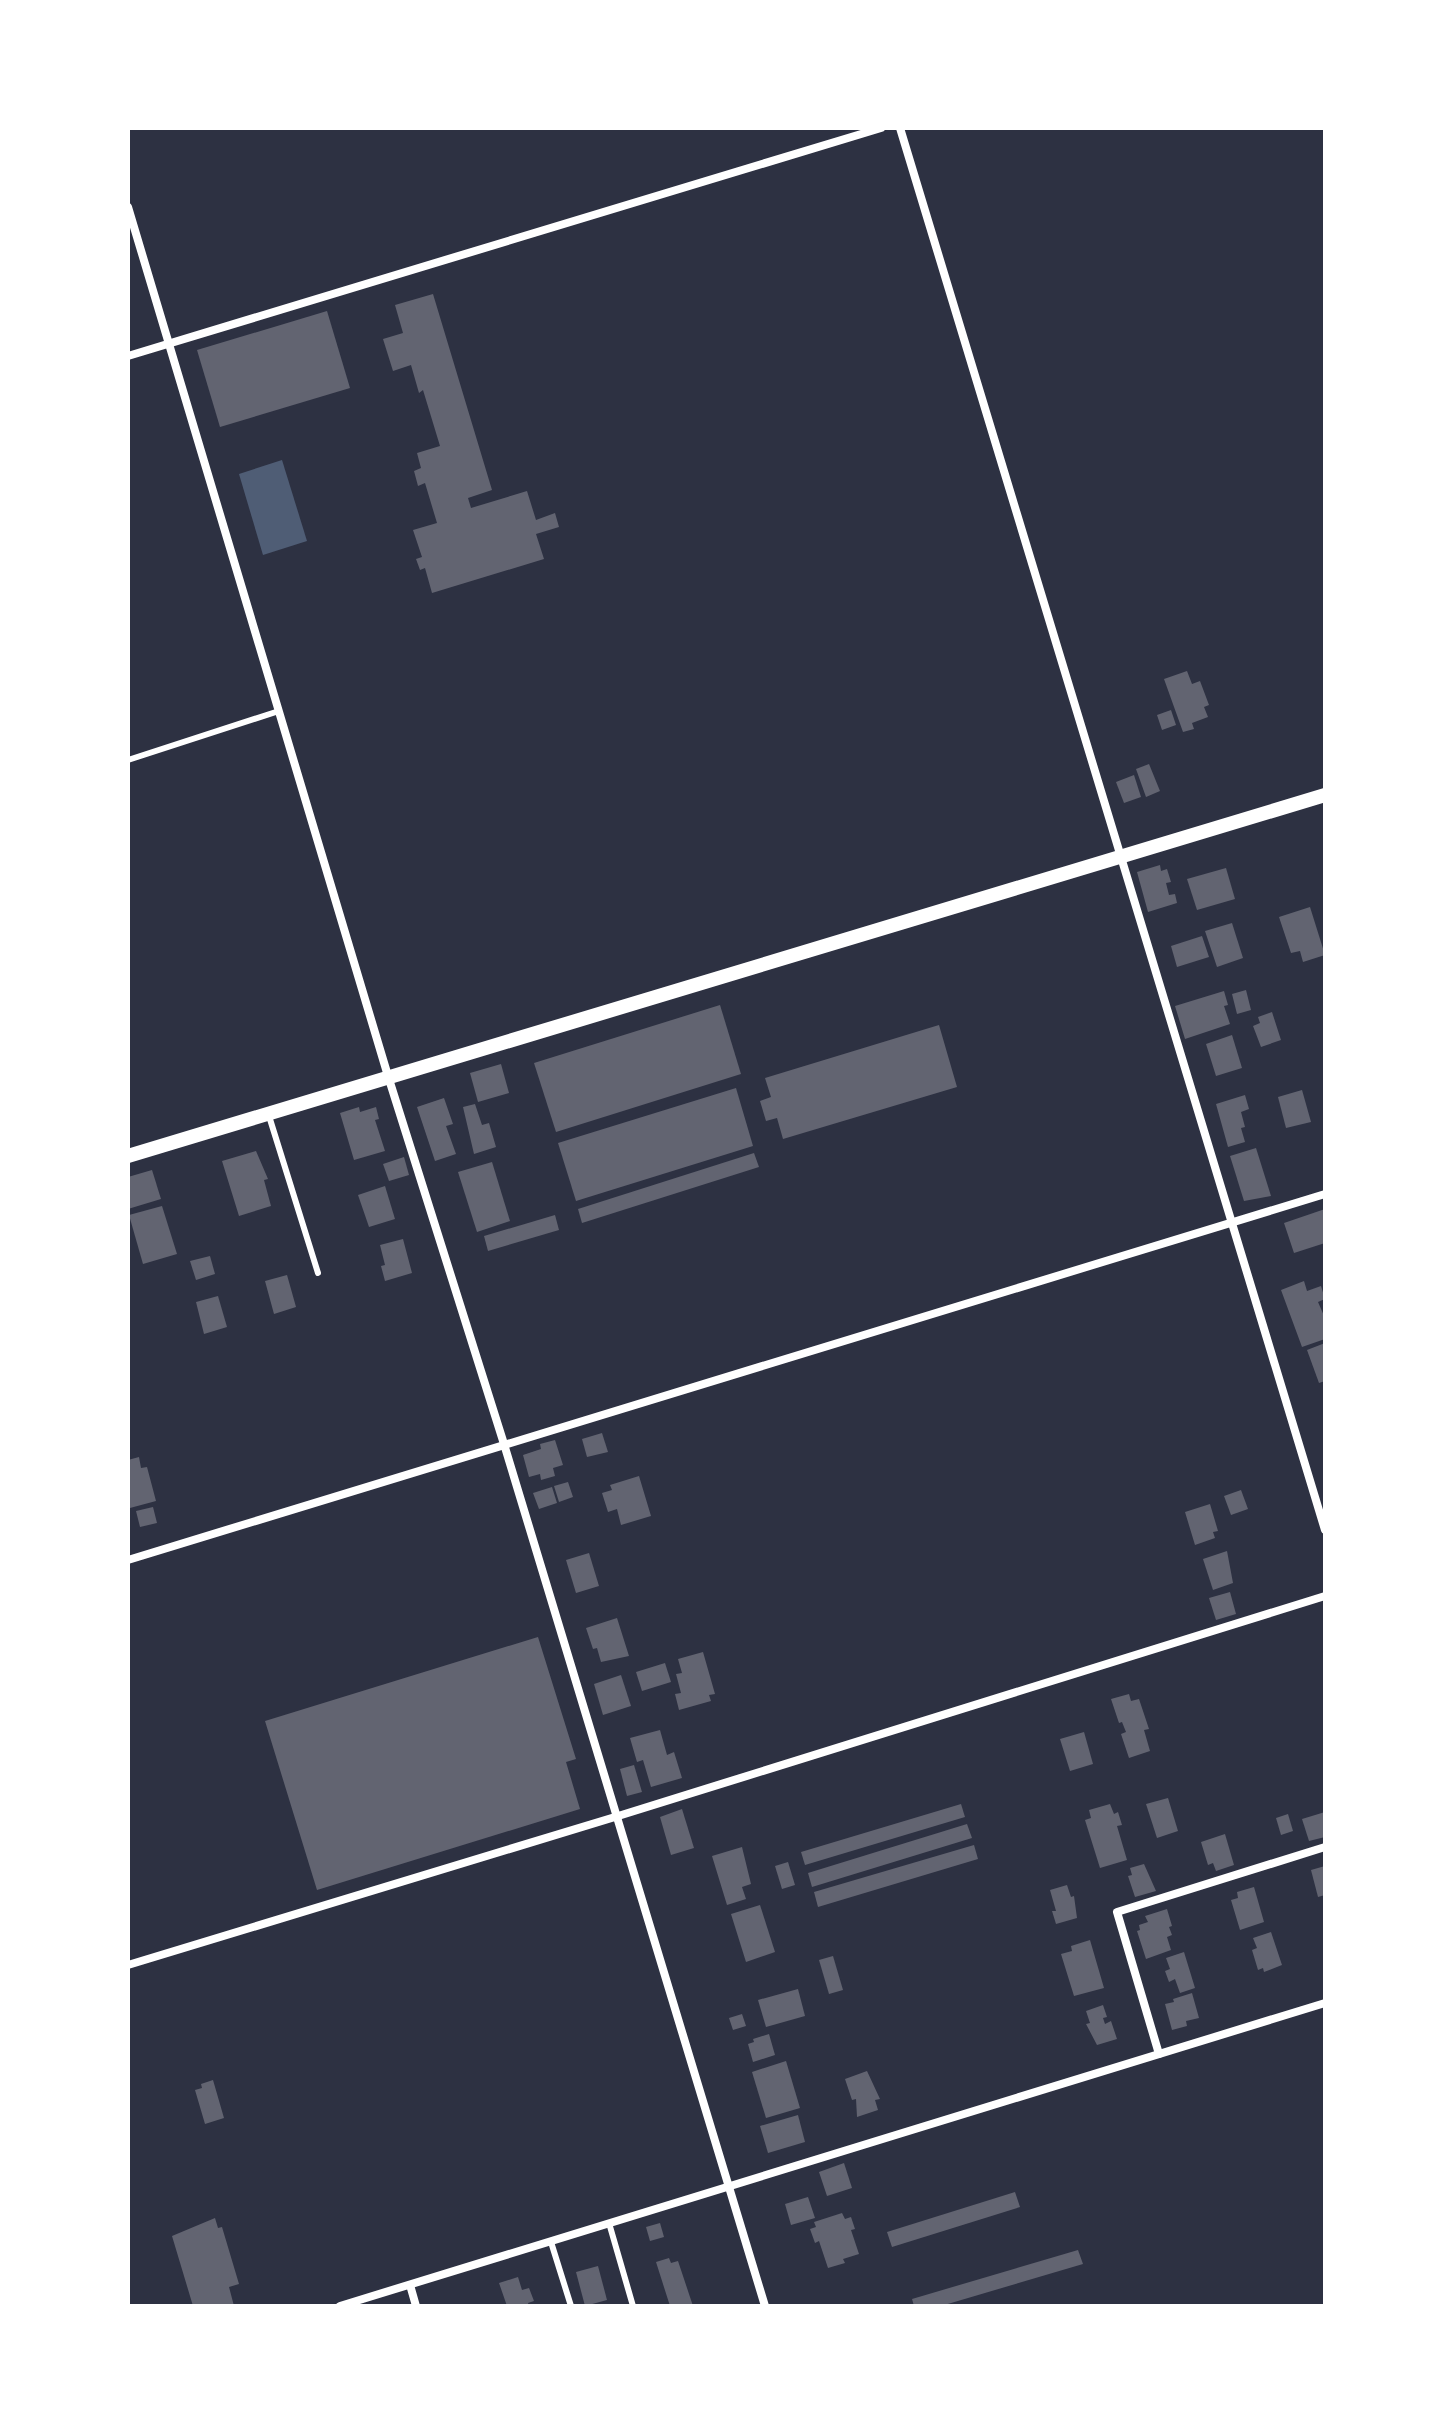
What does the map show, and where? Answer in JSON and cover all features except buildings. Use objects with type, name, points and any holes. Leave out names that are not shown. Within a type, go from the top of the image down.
[{"type":"street","points":[[128,356],[881,128]]},
{"type":"street","points":[[900,128],[1325,1530]]},
{"type":"street","points":[[128,207],[388,1076],[504,1444],[765,2306]]},
{"type":"street","points":[[128,1156],[1325,795]]},
{"type":"street","points":[[128,1560],[1325,1194]]},
{"type":"street","points":[[128,1965],[1325,1596]]},
{"type":"street","points":[[1159,2054],[1117,1912],[1325,1847]]},
{"type":"street","points":[[340,2306],[1325,2003]]},
{"type":"street","points":[[410,2285],[416,2306]]},
{"type":"lane","points":[[128,760],[279,711]]},
{"type":"lane","points":[[269,1113],[318,1273]]},
{"type":"lane","points":[[609,2223],[633,2306]]},
{"type":"lane","points":[[551,2242],[571,2306]]},
{"type":"water","points":[[282,460],[307,541],[263,555],[239,474]]}]
